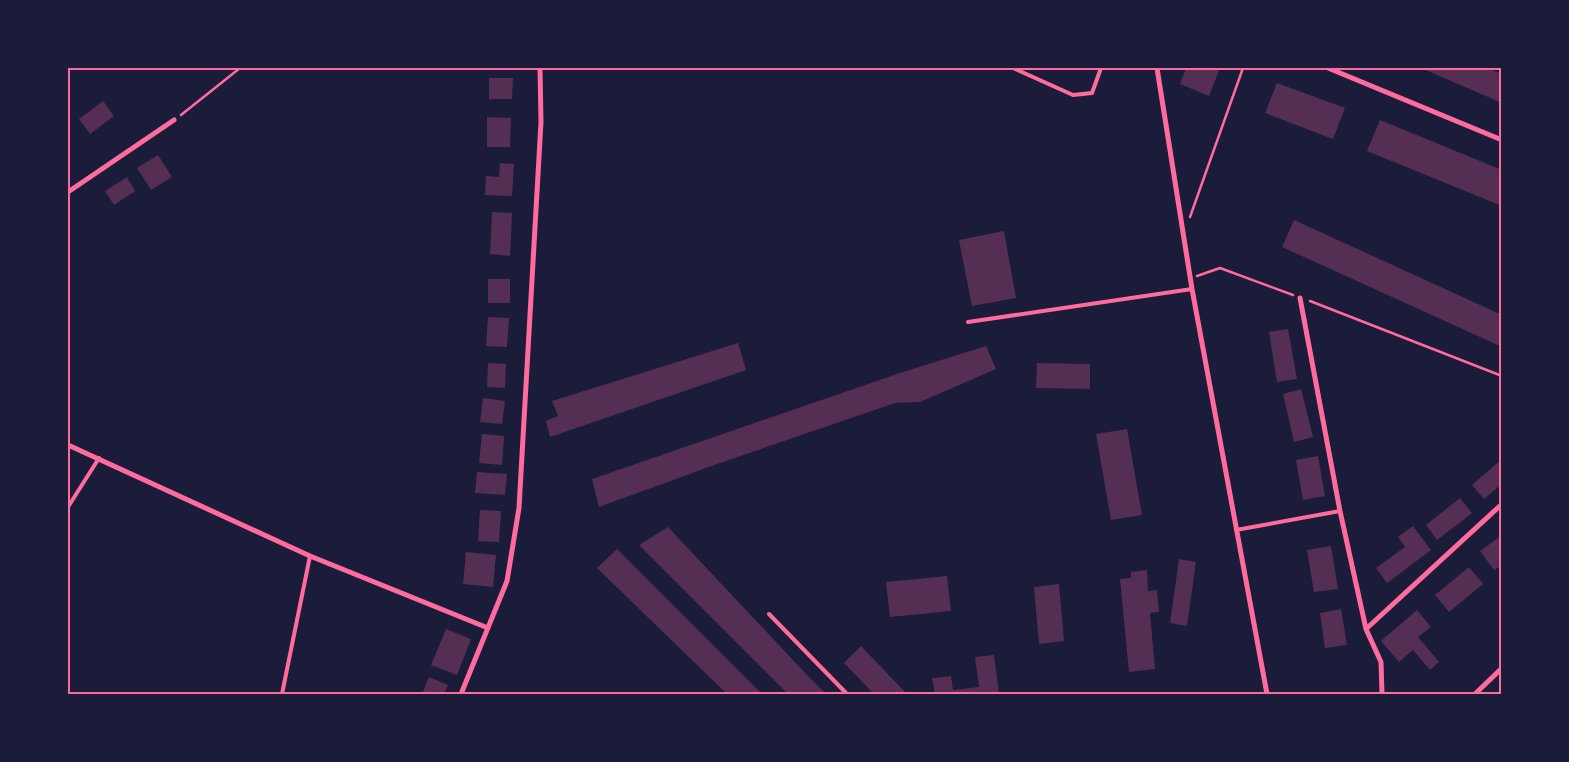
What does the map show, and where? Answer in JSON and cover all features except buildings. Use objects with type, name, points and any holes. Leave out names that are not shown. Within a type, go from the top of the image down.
[{"type":"street","points":[[461,694],[507,581],[519,508],[542,122],[540,68]]},
{"type":"street","points":[[1157,68],[1192,289],[1266,694]]},
{"type":"street","points":[[1328,68],[1502,140]]},
{"type":"street","points":[[68,192],[174,120]]},
{"type":"street","points":[[1300,298],[1340,511],[1366,629],[1381,662],[1382,694]]},
{"type":"street","points":[[68,445],[310,556],[488,628]]},
{"type":"street","points":[[1366,629],[1502,504]]},
{"type":"street","points":[[1478,693],[1502,668]]},
{"type":"lane","points":[[1013,68],[1073,95],[1092,93],[1101,68]]},
{"type":"lane","points":[[968,322],[1192,289]]},
{"type":"lane","points":[[68,507],[99,458]]},
{"type":"lane","points":[[1236,530],[1340,511]]},
{"type":"lane","points":[[282,694],[310,556]]},
{"type":"lane","points":[[769,614],[847,694]]},
{"type":"path","points":[[174,120],[240,68]]},
{"type":"path","points":[[1184,233],[1243,68]]},
{"type":"path","points":[[1191,278],[1220,268],[1502,376]]}]
